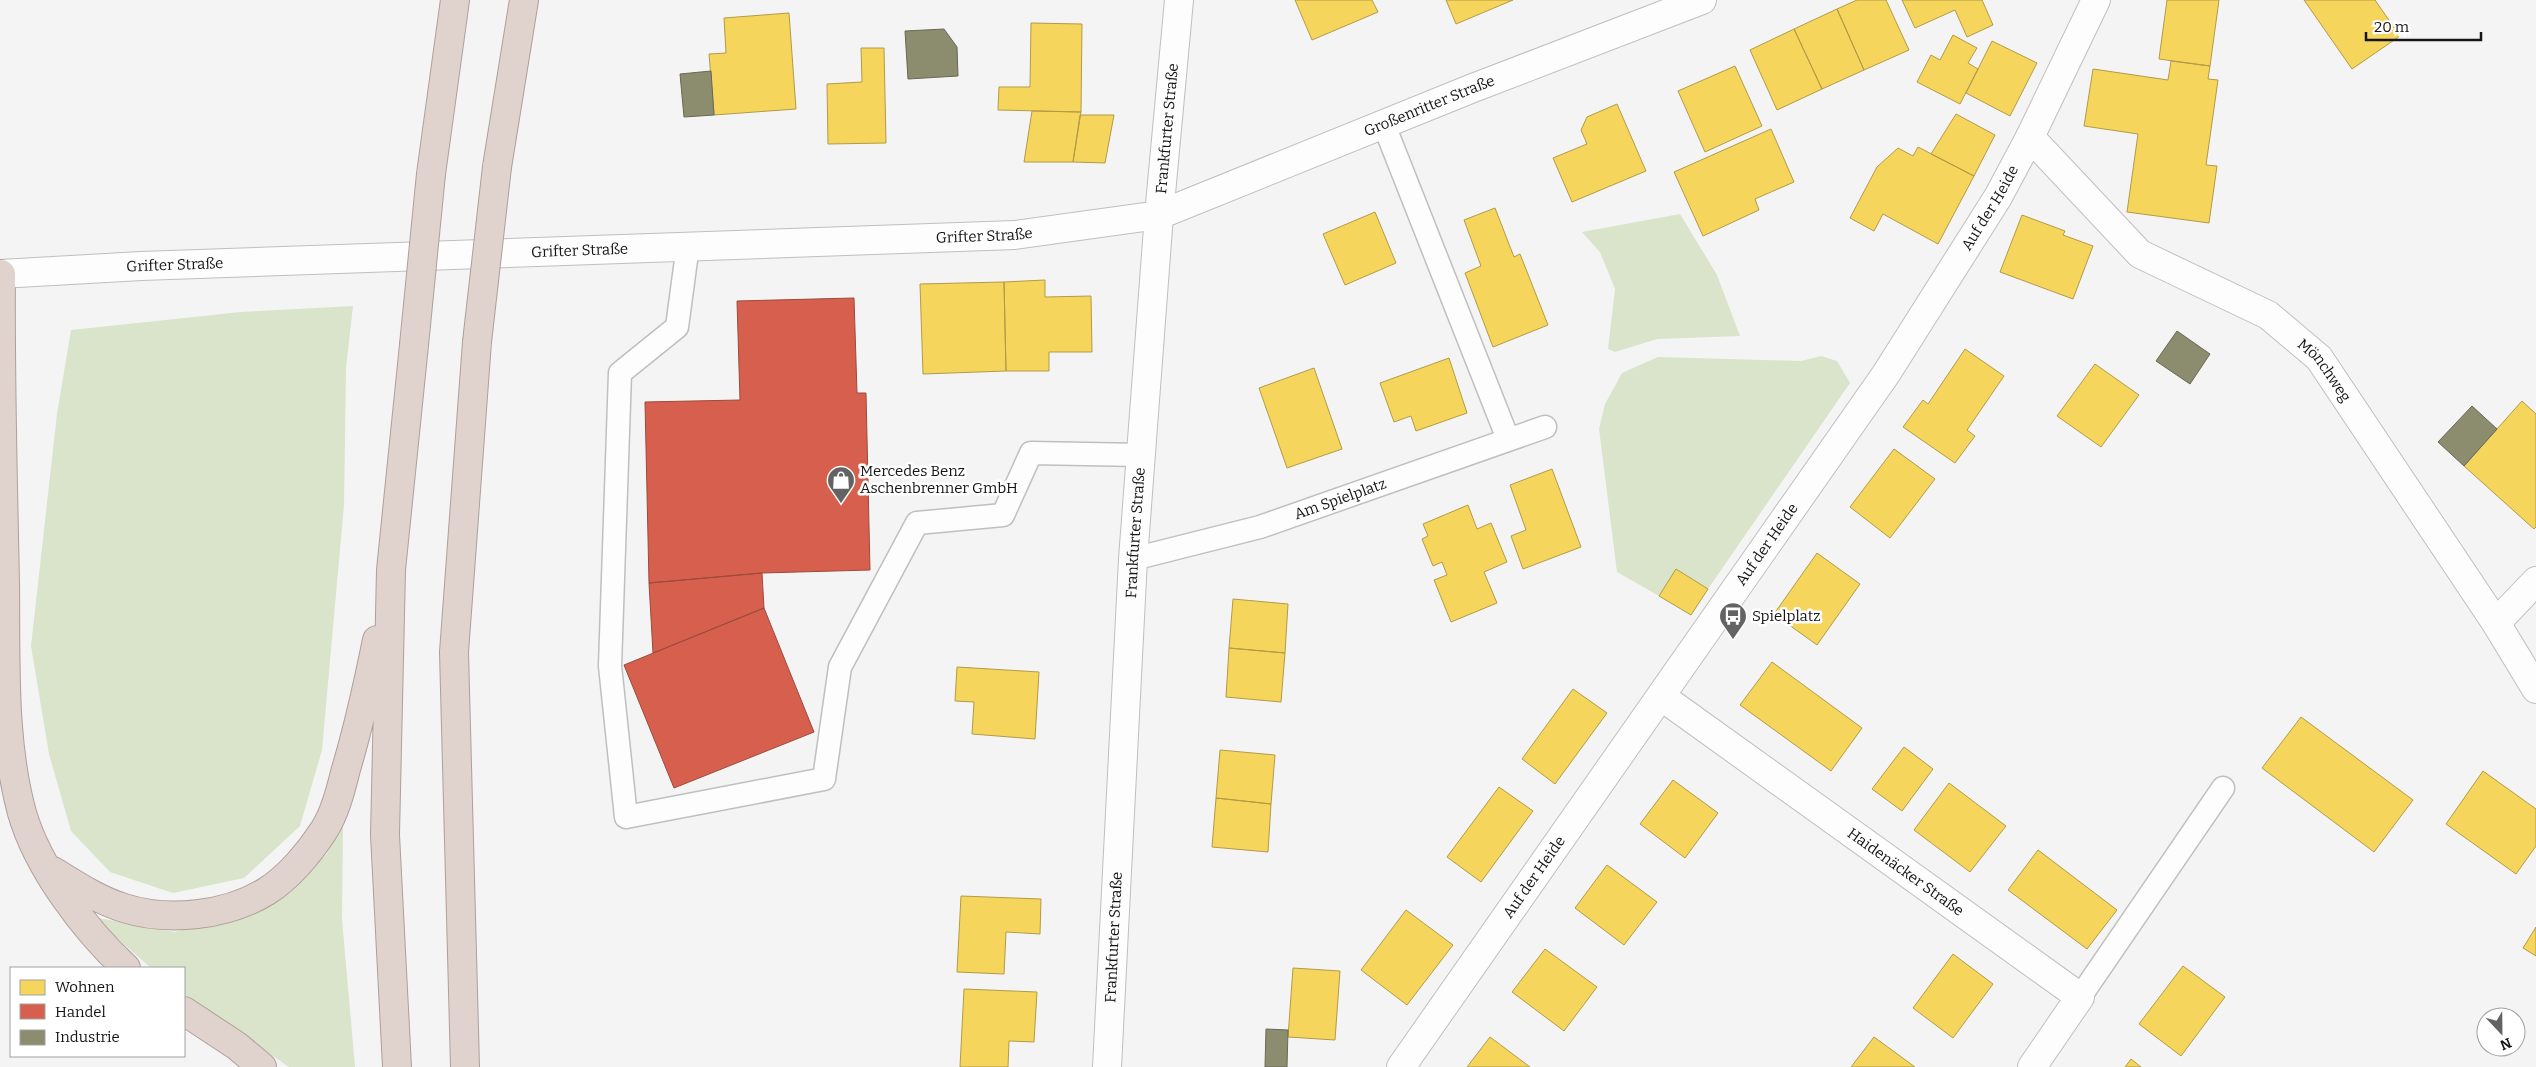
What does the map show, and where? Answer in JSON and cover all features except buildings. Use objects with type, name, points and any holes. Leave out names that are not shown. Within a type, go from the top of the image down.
[{"type":"highway","points":[[397,1067],[385,836],[391,570],[431,174],[455,0]]},
{"type":"highway","points":[[465,1067],[454,652],[477,342],[497,167],[524,0]]},
{"type":"highway","points":[[1,274],[7,688],[13,765],[22,813],[47,868],[101,945],[125,967]]},
{"type":"highway","points":[[47,868],[92,895],[124,909],[181,916],[217,910],[244,901],[267,891],[290,872],[325,829],[341,787],[362,714],[391,570]]},
{"type":"highway","points":[[185,1012],[237,1046],[262,1067]]},
{"type":"street","name":"Frankfurter Straße","points":[[1107,1067],[1133,559],[1159,214],[1179,0]]},
{"type":"street","name":"Großenritter Straße","points":[[1159,214],[1702,0]]},
{"type":"street","name":"Auf der Heide","points":[[1401,1067],[1662,697],[1886,374],[1998,197],[2030,137],[2096,0]]},
{"type":"street","name":"Mönchweg","points":[[2030,137],[2140,254],[2268,315],[2319,358],[2496,623],[2536,689]]},
{"type":"street","name":"Grifter Straße","points":[[1,274],[142,266],[1015,235],[1159,214]]},
{"type":"street","points":[[2496,623],[2536,581]]},
{"type":"street","name":"Haidenäcker Straße","points":[[1662,697],[2080,997]]},
{"type":"street","points":[[2032,1067],[2080,997]]},
{"type":"lane","points":[[1384,125],[1508,439]]},
{"type":"lane","points":[[688,246],[677,327],[620,372],[610,666],[626,817],[824,779],[840,667],[917,523],[1003,515],[1031,453],[1141,454]]},
{"type":"lane","name":"Am Spielplatz","points":[[1133,559],[1260,526],[1545,427]]},
{"type":"lane","points":[[2080,997],[2224,788]]},
{"type":"green space","points":[[1680,214],[1717,275],[1740,336],[1657,339],[1615,352],[1608,349],[1615,289],[1600,252],[1582,232]]},
{"type":"green space","points":[[353,306],[346,368],[344,505],[322,750],[300,826],[244,878],[173,893],[110,872],[71,831],[49,754],[31,646],[57,414],[71,330],[241,312]]},
{"type":"green space","points":[[1821,356],[1837,361],[1850,383],[1708,589],[1659,596],[1617,572],[1599,429],[1605,404],[1622,373],[1658,357],[1801,361]]},
{"type":"green space","points":[[343,824],[342,919],[355,1067],[289,1067],[185,996],[185,967],[150,967],[93,917],[174,932],[262,910],[326,855]]},
{"type":"place","name":"Mercedes Benz Aschenbrenner GmbH","points":[[841,504]]},
{"type":"place","name":"Spielplatz","points":[[1733,640]]}]
